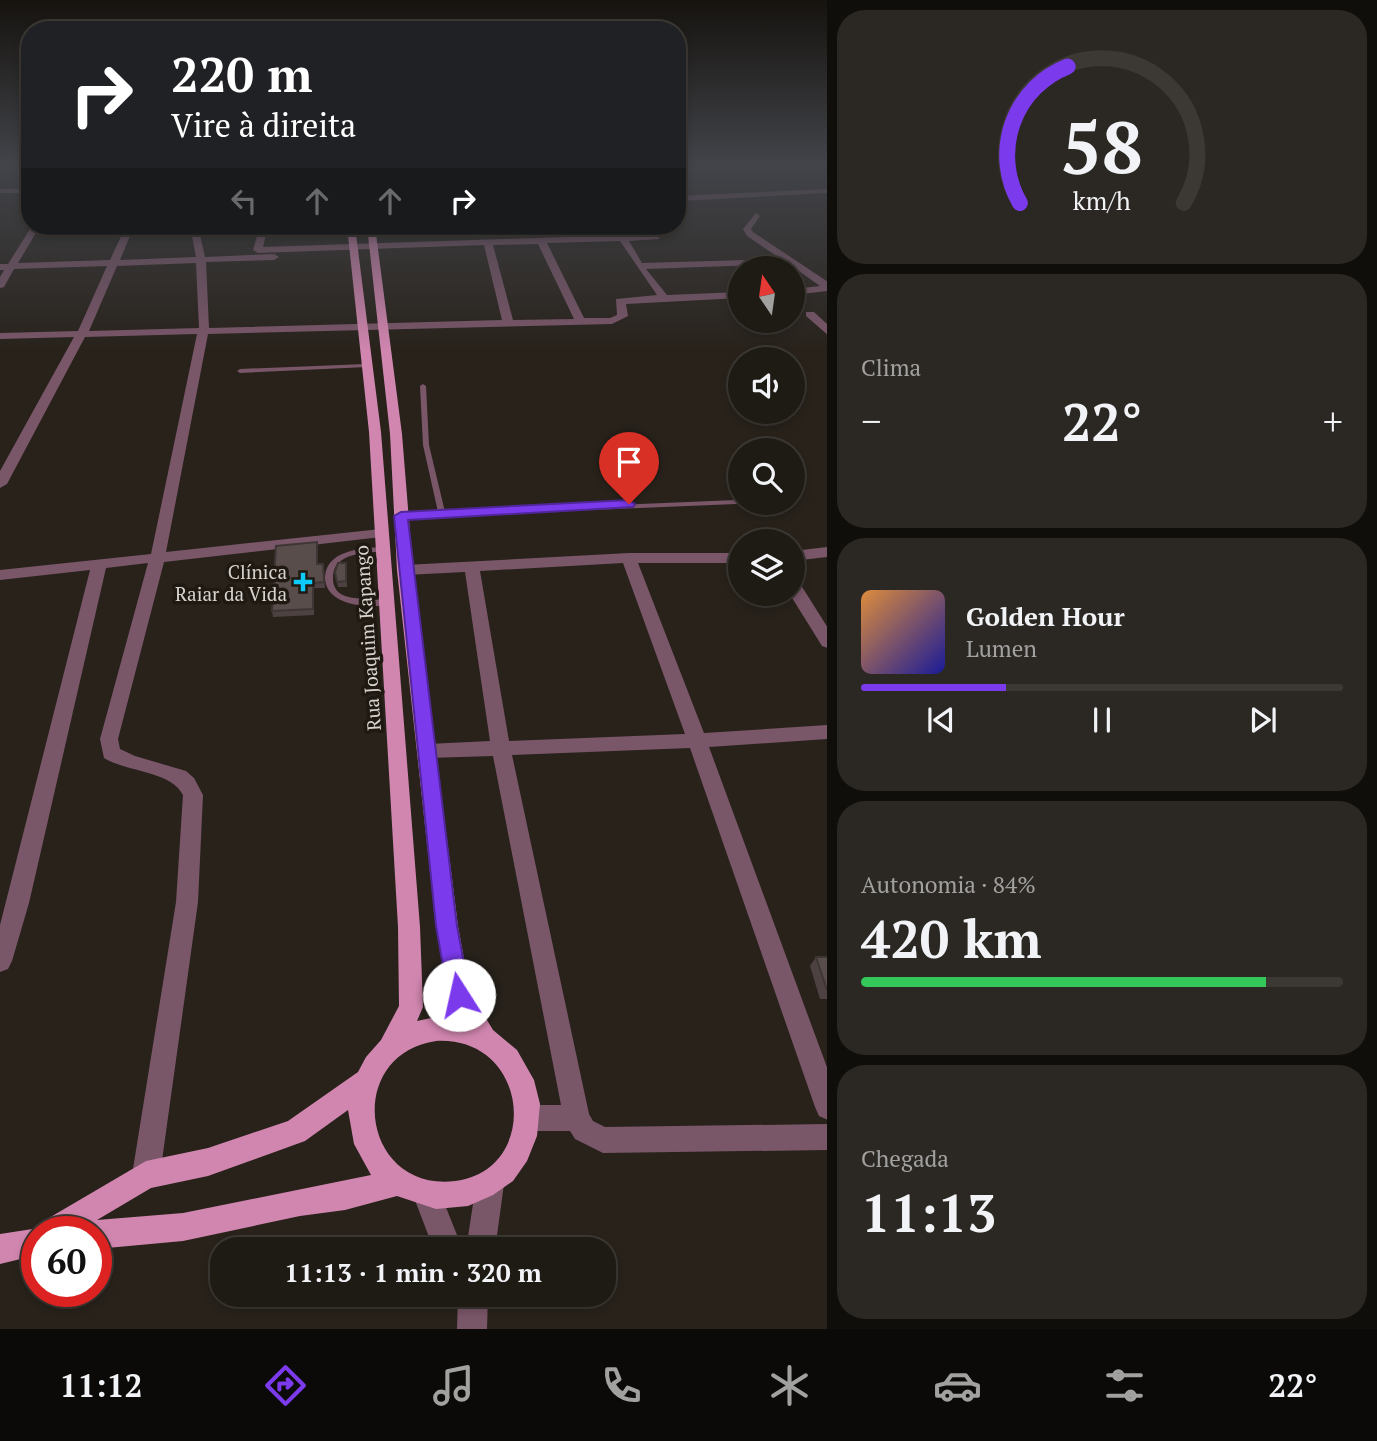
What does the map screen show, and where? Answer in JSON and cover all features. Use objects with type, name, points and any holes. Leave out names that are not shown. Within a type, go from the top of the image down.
[{"type":"main road","name":"Rua Joaquim Kapango","points":[[352,235],[365,366],[375,432],[409,927],[411,1007],[392,1044]]},
{"type":"main road","points":[[372,235],[396,434],[405,570],[447,926],[459,995],[483,1037]]},
{"type":"main road","points":[[452,1027],[483,1037],[502,1051],[516,1070],[525,1094],[527,1118],[521,1143],[509,1166],[490,1184],[460,1196],[428,1195],[399,1182],[379,1162],[366,1136],[362,1109],[366,1082],[377,1061],[392,1044],[420,1029],[452,1027]]},
{"type":"main road","points":[[78,1216],[146,1175],[208,1162],[296,1132],[366,1082]]},
{"type":"main road","points":[[112,1234],[183,1227],[300,1202],[345,1196],[399,1182]]},
{"type":"main road","points":[[0,1249],[21,1244]]},
{"type":"street","points":[[748,227],[750,234],[779,256]]},
{"type":"street","points":[[0,285],[31,235]]},
{"type":"street","points":[[0,484],[82,333],[126,235]]},
{"type":"street","points":[[146,1175],[187,902],[193,795],[189,784],[181,776],[120,760],[111,753],[109,739],[157,560],[204,329],[200,255],[196,235]]},
{"type":"street","points":[[258,250],[262,235]]},
{"type":"street","points":[[200,255],[656,237]]},
{"type":"street","points":[[623,239],[664,298]]},
{"type":"street","points":[[488,242],[508,322]]},
{"type":"street","points":[[542,242],[580,321]]},
{"type":"street","points":[[0,268],[113,264],[258,250],[353,251]]},
{"type":"street","points":[[636,261],[710,253]]},
{"type":"street","points":[[636,261],[728,262]]},
{"type":"street","points":[[805,273],[827,287]]},
{"type":"street","points":[[805,291],[827,288]]},
{"type":"street","points":[[0,336],[612,321],[621,319],[623,313],[620,301],[728,295]]},
{"type":"street","points":[[810,314],[827,331]]},
{"type":"street","points":[[0,575],[381,541]]},
{"type":"street","points":[[805,555],[827,552]]},
{"type":"street","points":[[405,570],[629,558],[728,558]]},
{"type":"street","points":[[629,558],[827,1104]]},
{"type":"street","points":[[0,961],[9,904],[99,565]]},
{"type":"street","points":[[472,568],[501,748],[577,1118],[584,1130],[603,1140],[827,1137]]},
{"type":"street","points":[[805,605],[827,640]]},
{"type":"street","points":[[428,751],[697,741],[827,732]]},
{"type":"street","points":[[527,1118],[577,1118]]},
{"type":"street","points":[[482,1237],[490,1184]]},
{"type":"street","points":[[428,1195],[444,1237]]},
{"type":"lane","points":[[240,371],[365,366]]},
{"type":"lane","points":[[423,386],[426,445],[442,514]]},
{"type":"lane","points":[[401,516],[728,502]]},
{"type":"lane","points":[[381,541],[362,551],[341,557],[332,564],[328,578],[330,588],[337,595],[361,602],[385,603]]},
{"type":"building","points":[[317,542],[317,564],[323,564],[324,582],[313,583],[313,609],[272,611],[276,546]]},
{"type":"building","points":[[338,563],[346,563],[346,581],[337,582],[335,572]]},
{"type":"building","points":[[816,957],[827,957],[827,990]]},
{"type":"place","name":"Clínica Raiar da Vida","points":[[303,582]]},
{"type":"route","points":[[459,995],[432,808],[401,516],[629,504]]}]
